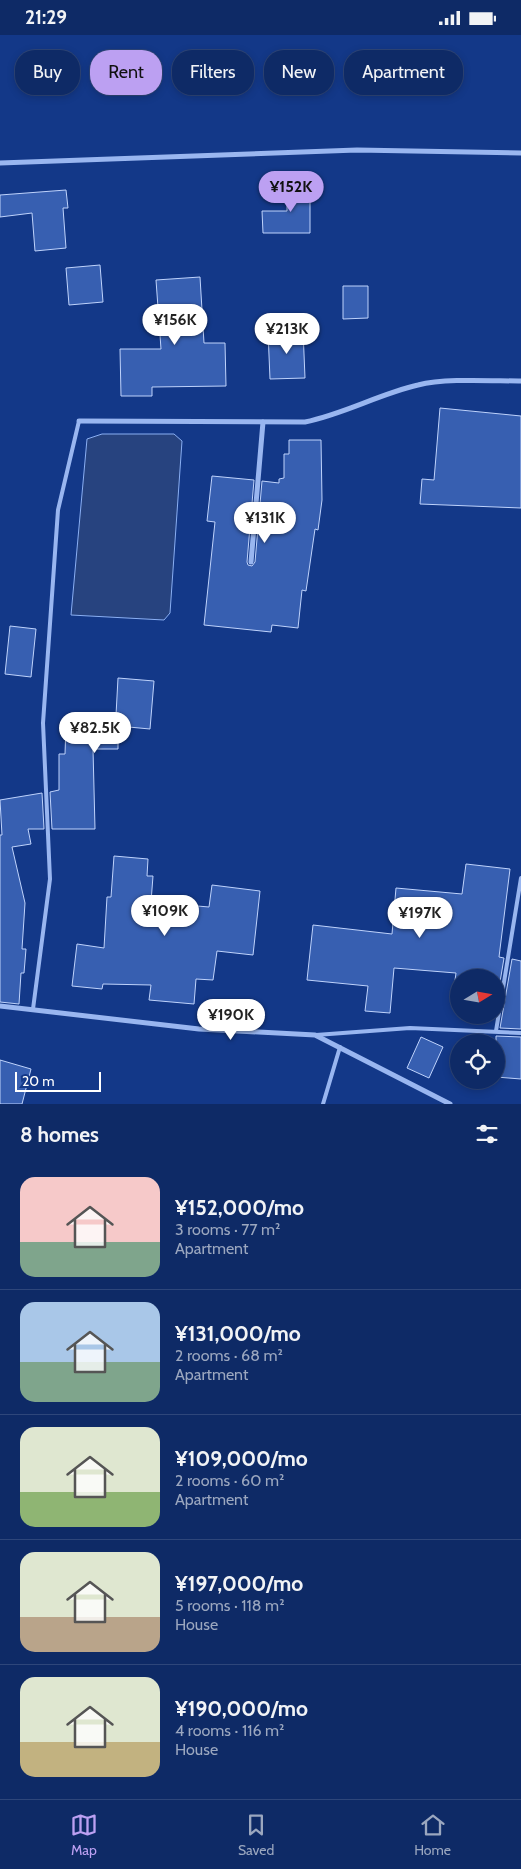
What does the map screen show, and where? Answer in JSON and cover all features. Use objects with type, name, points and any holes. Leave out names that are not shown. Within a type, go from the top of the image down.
[{"type":"street","points":[[0,163],[357,150],[521,153]]},
{"type":"street","points":[[79,421],[305,422],[330,417],[418,384],[521,381]]},
{"type":"street","points":[[251,562],[263,422]]},
{"type":"street","points":[[0,1006],[198,1029],[315,1035],[450,1104]]},
{"type":"lane","points":[[34,1009],[50,879],[43,723],[58,510],[79,421]]},
{"type":"lane","points":[[496,1031],[521,878]]},
{"type":"lane","points":[[315,1035],[410,1028],[521,1033]]},
{"type":"lane","points":[[324,1104],[340,1047]]},
{"type":"water","points":[[102,434],[174,434],[182,441],[170,613],[164,620],[71,615],[87,439]]},
{"type":"building","points":[[287,185],[310,186],[310,233],[263,233],[262,211],[287,211]]},
{"type":"building","points":[[66,190],[68,208],[63,208],[66,248],[35,251],[32,213],[0,217],[0,195]]},
{"type":"building","points":[[100,265],[103,302],[69,305],[66,268]]},
{"type":"building","points":[[200,277],[204,343],[225,343],[226,386],[152,387],[152,396],[121,396],[120,349],[161,349],[156,280]]},
{"type":"building","points":[[343,286],[368,286],[368,318],[343,319]]},
{"type":"building","points":[[303,330],[305,378],[270,379],[268,332]]},
{"type":"building","points":[[440,408],[521,416],[521,508],[420,504],[422,479],[434,480]]},
{"type":"building","points":[[289,440],[321,440],[322,500],[318,530],[315,529],[306,591],[302,590],[298,628],[272,625],[271,632],[204,625],[215,522],[207,521],[212,476],[254,480],[247,562],[248,565],[252,566],[255,562],[262,481],[279,483],[279,479],[284,478],[284,454],[289,454]]},
{"type":"building","points":[[10,626],[36,629],[31,677],[5,674]]},
{"type":"building","points":[[118,678],[154,681],[150,729],[118,726],[118,749],[93,749],[95,829],[52,829],[50,792],[59,790],[59,754],[65,754],[66,725],[85,725],[85,714],[116,715]]},
{"type":"building","points":[[42,793],[44,829],[28,829],[31,844],[12,847],[25,903],[22,949],[26,949],[24,973],[21,973],[19,1004],[0,1002],[0,835],[2,835],[0,800]]},
{"type":"building","points":[[114,856],[148,859],[147,876],[153,876],[151,902],[209,907],[212,885],[260,891],[253,955],[217,951],[213,980],[196,979],[194,1004],[149,1000],[151,985],[103,984],[102,989],[72,986],[77,944],[104,948],[107,897],[111,897]]},
{"type":"building","points":[[466,864],[510,869],[499,957],[504,958],[502,969],[450,969],[450,973],[394,968],[390,1013],[365,1011],[368,986],[307,980],[313,925],[392,934],[396,888],[462,894]]},
{"type":"building","points":[[512,959],[521,961],[521,1029],[500,1028],[501,1024],[505,1024],[505,999]]},
{"type":"building","points":[[505,1036],[521,1037],[521,1079],[505,1078]]},
{"type":"building","points":[[421,1037],[443,1047],[429,1078],[407,1068]]},
{"type":"building","points":[[0,1060],[31,1069],[22,1104],[0,1104]]}]
